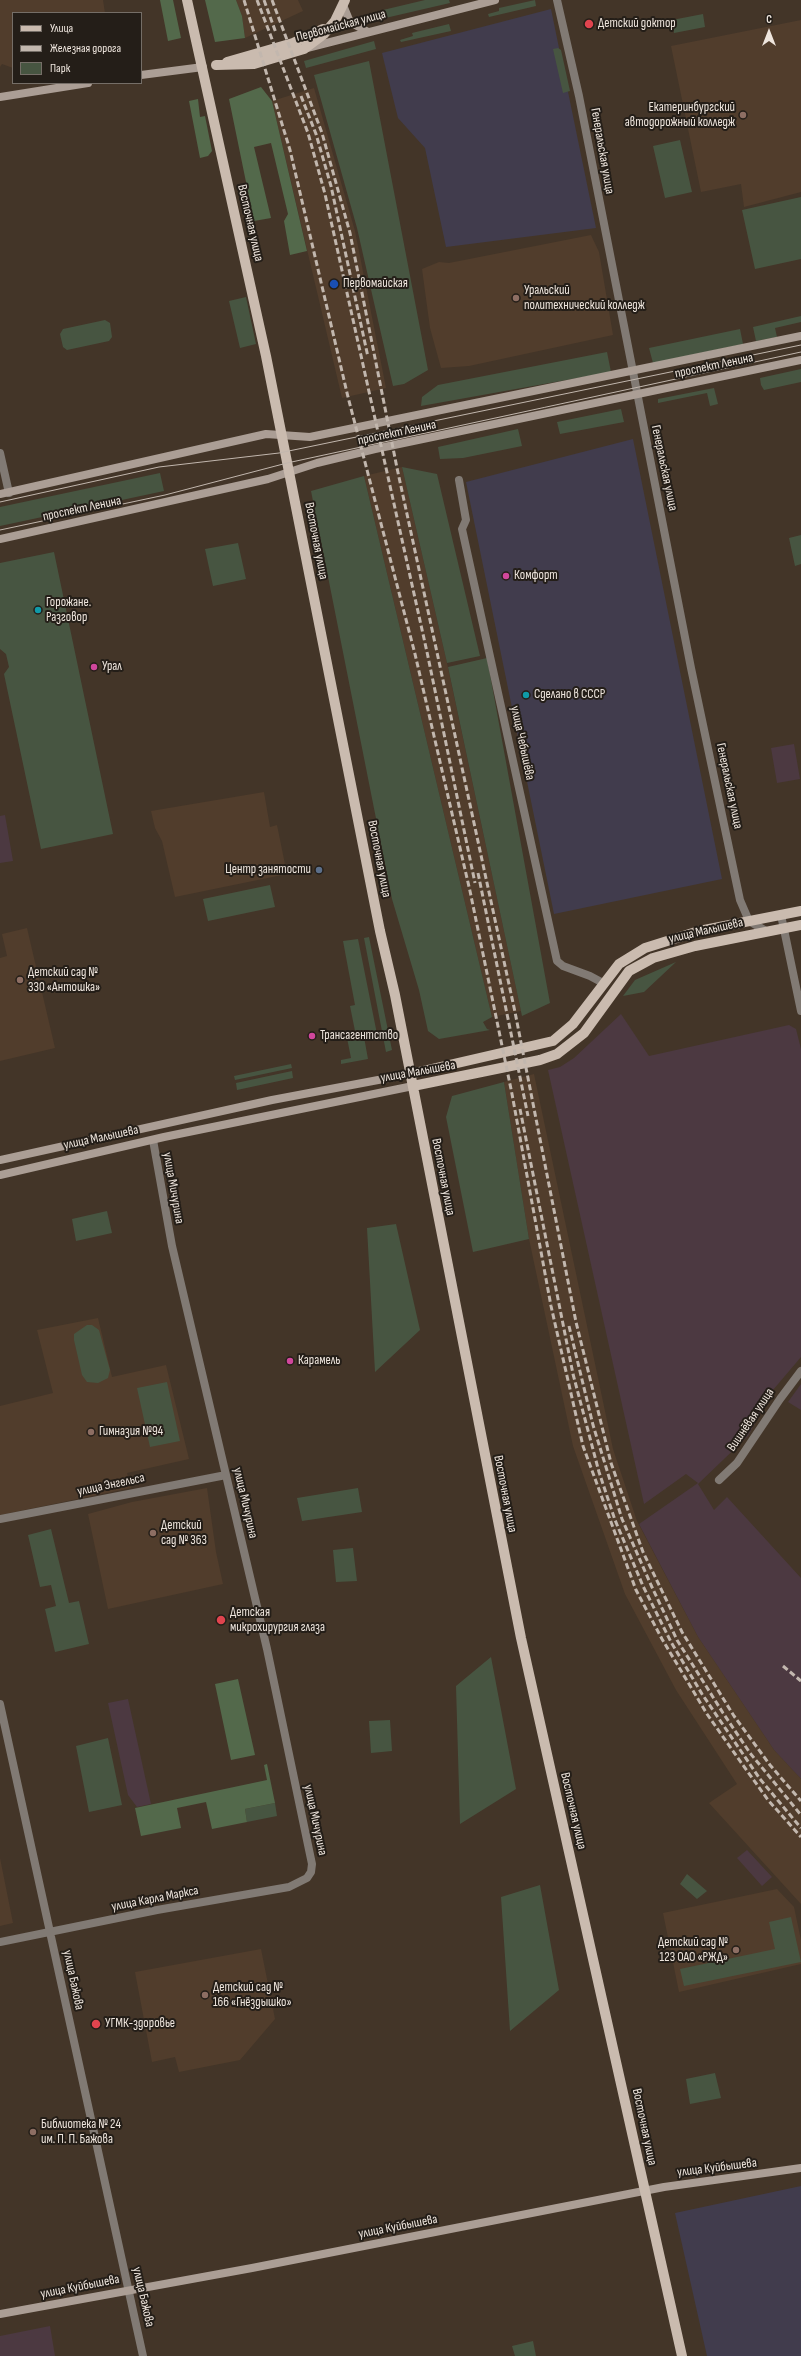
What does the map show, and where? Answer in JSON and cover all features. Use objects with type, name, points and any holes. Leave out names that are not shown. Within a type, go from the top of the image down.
[{"type":"main road","name":"Восточная улица","points":[[187,0],[266,356],[290,473],[413,1086],[504,1558],[682,2356]]},
{"type":"main road","name":"Первомайская улица","points":[[216,65],[254,64],[368,32],[495,0]]},
{"type":"main road","points":[[304,49],[319,38],[335,21],[344,2]]},
{"type":"main road","points":[[344,2],[350,22],[368,32]]},
{"type":"main road","name":"Первомайская улица","points":[[142,75],[216,65],[293,43],[317,32],[335,21]]},
{"type":"main road","points":[[0,97],[82,84]]},
{"type":"main road","name":"проспект Ленина","points":[[0,494],[266,434],[310,437],[801,336]]},
{"type":"main road","name":"проспект Ленина","points":[[0,539],[154,506],[290,473],[317,463],[374,449],[801,360]]},
{"type":"main road","name":"улица Малышева","points":[[0,1160],[272,1100],[410,1074],[552,1041],[573,1024],[619,964],[645,948],[690,934],[801,911]]},
{"type":"main road","name":"улица Малышева","points":[[0,1175],[153,1140],[540,1060],[557,1054],[584,1033],[622,979],[640,965],[673,952],[801,924]]},
{"type":"main road","name":"улица Куйбышева","points":[[0,2314],[252,2268],[644,2191],[801,2168]]},
{"type":"street","name":"Генеральская улица","points":[[557,0],[579,96],[691,668],[740,900],[749,921]]},
{"type":"street","points":[[0,453],[9,493]]},
{"type":"street","name":"улица Чебышёва","points":[[459,480],[466,520],[462,529],[557,961],[563,966],[603,983]]},
{"type":"street","points":[[781,915],[801,1011]]},
{"type":"street","points":[[749,921],[766,931]]},
{"type":"street","name":"улица Мичурина","points":[[153,1140],[170,1240],[267,1649],[312,1864],[310,1872]]},
{"type":"street","name":"Вишнёвая улица","points":[[719,1480],[737,1463],[801,1371]]},
{"type":"street","name":"улица Энгельса","points":[[0,1519],[226,1475]]},
{"type":"street","name":"улица Бажова","points":[[0,1704],[143,2356]]},
{"type":"street","name":"улица Карла Маркса","points":[[0,1942],[157,1910],[288,1887],[307,1878],[310,1872]]},
{"type":"shaded area","points":[[0,0],[103,0],[105,12],[12,12],[12,68],[2,64],[0,67]]},
{"type":"shaded area","points":[[236,0],[298,0],[303,11],[245,38],[242,16]]},
{"type":"shaded area","points":[[551,9],[596,228],[446,247],[425,148],[398,118],[382,53]]},
{"type":"shaded area","name":"Екатеринбургский автодорожный колледж","points":[[801,20],[801,192],[744,207],[741,184],[701,192],[671,46]]},
{"type":"shaded area","points":[[314,88],[355,231],[386,388],[342,398],[272,101]]},
{"type":"shaded area","name":"Уральский политехнический колледж","points":[[591,235],[599,252],[613,335],[469,366],[441,368],[430,328],[422,269],[439,262],[449,263]]},
{"type":"shaded area","points":[[633,439],[722,879],[554,914],[466,482]]},
{"type":"shaded area","points":[[402,467],[447,663],[521,1011],[492,1017],[364,476]]},
{"type":"shaded area","points":[[794,744],[800,779],[777,783],[771,748]]},
{"type":"shaded area","points":[[264,792],[270,827],[277,825],[287,874],[175,897],[162,841],[155,828],[151,811]]},
{"type":"shaded area","points":[[5,815],[13,861],[0,863],[0,816]]},
{"type":"shaded area","name":"Детский сад № 330 «Антошка»","points":[[27,928],[55,1048],[0,1061],[0,958],[7,956],[2,934]]},
{"type":"shaded area","points":[[621,1014],[649,1056],[789,1025],[796,1029],[801,1049],[801,1357],[773,1390],[748,1436],[698,1484],[714,1510],[727,1497],[801,1578],[801,1779],[774,1750],[698,1637],[639,1524],[698,1483],[686,1474],[644,1504],[548,1070],[560,1067],[574,1058]]},
{"type":"shaded area","points":[[534,1074],[613,1449],[637,1521],[698,1637],[774,1750],[801,1779],[801,1904],[709,1803],[737,1784],[676,1690],[625,1594],[573,1446],[529,1239],[504,1082]]},
{"type":"shaded area","name":"Гимназия №94","points":[[98,1318],[112,1377],[166,1365],[189,1459],[127,1473],[131,1488],[0,1515],[0,1406],[53,1393],[37,1330]]},
{"type":"shaded area","points":[[801,1384],[801,1410],[788,1402]]},
{"type":"shaded area","name":"Детский сад № 363","points":[[207,1488],[216,1552],[223,1584],[108,1609],[88,1514],[132,1502]]},
{"type":"shaded area","points":[[128,1699],[151,1804],[137,1807],[128,1795],[108,1703]]},
{"type":"shaded area","points":[[747,1850],[772,1877],[762,1886],[737,1858]]},
{"type":"shaded area","points":[[0,1858],[13,1923],[0,1926]]},
{"type":"shaded area","name":"Детский сад № 123 ОАО «РЖД»","points":[[777,1889],[794,1907],[801,1940],[801,1964],[679,1992],[663,1913]]},
{"type":"shaded area","name":"Детский сад № 166 «Гнёздышко»","points":[[261,1949],[275,2019],[240,2060],[179,2072],[175,2057],[152,2062],[135,1972]]},
{"type":"shaded area","points":[[801,2186],[801,2356],[707,2356],[675,2213]]},
{"type":"shaded area","points":[[50,2326],[55,2356],[0,2356],[0,2336]]},
{"type":"green space","points":[[160,0],[173,0],[181,38],[168,41]]},
{"type":"green space","points":[[205,0],[236,0],[242,16],[245,38],[215,42]]},
{"type":"green space","points":[[425,0],[449,0],[450,3],[381,19],[383,10]]},
{"type":"green space","points":[[535,0],[536,6],[489,17],[488,14],[499,11],[499,8]]},
{"type":"green space","points":[[703,14],[705,27],[674,33],[672,20]]},
{"type":"green space","points":[[449,24],[451,31],[401,42],[400,40],[413,36],[412,33]]},
{"type":"green space","points":[[374,41],[376,49],[306,68],[304,61]]},
{"type":"green space","points":[[558,48],[561,50],[570,91],[563,93],[553,49]]},
{"type":"green space","points":[[369,61],[428,370],[404,384],[393,386],[357,228],[314,75]]},
{"type":"green space","points":[[261,87],[272,101],[307,251],[290,255],[284,221],[288,214],[271,143],[254,147],[271,218],[254,221],[229,99]]},
{"type":"green space","points":[[198,99],[200,117],[205,116],[212,151],[208,156],[200,158],[189,101]]},
{"type":"green space","points":[[680,140],[692,192],[665,198],[653,146]]},
{"type":"green space","points":[[801,197],[801,259],[755,269],[742,210]]},
{"type":"green space","points":[[246,297],[256,344],[240,348],[229,301]]},
{"type":"green space","points":[[801,316],[801,322],[775,328],[777,337],[756,341],[753,327]]},
{"type":"green space","points":[[105,320],[110,323],[112,337],[109,341],[67,350],[63,347],[60,334],[63,329]]},
{"type":"green space","points":[[740,329],[743,344],[653,363],[649,348]]},
{"type":"green space","points":[[607,352],[611,372],[421,406],[422,397],[438,385]]},
{"type":"green space","points":[[801,369],[801,382],[764,390],[761,385],[760,378]]},
{"type":"green space","points":[[714,388],[718,404],[710,406],[707,393],[658,403],[658,399]]},
{"type":"green space","points":[[621,409],[624,422],[560,434],[557,422]]},
{"type":"green space","points":[[518,429],[522,446],[463,458],[440,459],[438,447]]},
{"type":"green space","points":[[402,467],[437,474],[480,656],[447,663]]},
{"type":"green space","points":[[160,473],[164,491],[0,526],[0,507]]},
{"type":"green space","points":[[364,476],[492,1017],[483,1022],[487,1029],[490,1030],[439,1039],[428,1031],[419,990],[392,899],[311,491]]},
{"type":"green space","points":[[801,535],[801,564],[795,566],[789,538]]},
{"type":"green space","points":[[238,543],[246,579],[213,586],[205,549]]},
{"type":"green space","points":[[54,552],[113,834],[41,849],[4,674],[9,667],[6,654],[0,649],[0,563]]},
{"type":"green space","points":[[487,658],[550,1003],[522,1016],[448,667]]},
{"type":"green space","points":[[270,885],[275,907],[208,921],[203,899]]},
{"type":"green space","points":[[369,937],[392,1050],[386,1052],[364,938]]},
{"type":"green space","points":[[358,939],[377,1034],[364,1037],[368,1059],[341,1064],[341,1060],[351,1058],[347,1038],[356,1036],[350,1006],[355,1005],[343,941]]},
{"type":"green space","points":[[676,962],[644,992],[623,996],[635,980]]},
{"type":"green space","points":[[291,1064],[292,1068],[235,1080],[234,1076]]},
{"type":"green space","points":[[292,1071],[293,1078],[237,1090],[236,1083]]},
{"type":"green space","points":[[504,1082],[529,1239],[473,1252],[446,1117],[452,1096]]},
{"type":"green space","points":[[107,1211],[112,1233],[76,1241],[72,1219]]},
{"type":"green space","points":[[396,1224],[420,1330],[375,1372],[367,1228]]},
{"type":"green space","points":[[87,1325],[92,1325],[99,1330],[110,1370],[108,1378],[98,1383],[87,1382],[82,1375],[74,1340],[74,1334]]},
{"type":"green space","points":[[167,1382],[180,1441],[150,1447],[137,1388]]},
{"type":"green space","points":[[358,1488],[362,1512],[302,1521],[297,1498]]},
{"type":"green space","points":[[51,1529],[69,1603],[79,1601],[89,1644],[55,1652],[45,1609],[56,1606],[51,1585],[40,1587],[28,1535]]},
{"type":"green space","points":[[353,1548],[357,1581],[336,1582],[333,1550]]},
{"type":"green space","points":[[491,1657],[516,1789],[460,1824],[456,1686]]},
{"type":"green space","points":[[238,1679],[255,1755],[231,1760],[215,1684]]},
{"type":"green space","points":[[390,1720],[392,1751],[371,1753],[369,1721]]},
{"type":"green space","points":[[108,1738],[122,1805],[89,1812],[76,1746]]},
{"type":"green space","points":[[267,1764],[275,1803],[245,1809],[247,1822],[212,1829],[206,1802],[177,1808],[181,1828],[141,1836],[135,1808],[267,1780],[264,1765]]},
{"type":"green space","points":[[275,1803],[277,1816],[247,1822],[245,1809]]},
{"type":"green space","points":[[687,1874],[707,1891],[697,1899],[680,1884]]},
{"type":"green space","points":[[540,1885],[559,1990],[510,2031],[501,1897]]},
{"type":"green space","points":[[791,1917],[801,1962],[684,1986],[680,1969],[775,1949],[769,1922]]},
{"type":"green space","points":[[715,2073],[721,2098],[690,2104],[686,2079]]},
{"type":"green space","points":[[533,2341],[536,2356],[515,2356],[512,2346]]},
{"type":"tram line","points":[[0,502],[159,467],[279,453],[801,345]]},
{"type":"tram line","points":[[0,530],[165,495],[287,463],[801,352]]},
{"type":"railway","points":[[244,0],[290,150],[348,397],[415,654],[470,891],[512,1094],[551,1306],[583,1446],[636,1590],[662,1639],[707,1714],[768,1800],[801,1837]]},
{"type":"railway","points":[[257,0],[308,133],[325,194],[427,652],[475,883]]},
{"type":"railway","points":[[264,0],[276,33]]},
{"type":"railway","points":[[272,0],[322,133],[350,233],[397,468],[515,1012],[576,1322],[611,1463],[643,1552],[682,1632],[734,1716],[770,1765],[801,1801]]},
{"type":"railway","points":[[301,96],[316,134],[331,186],[368,357]]},
{"type":"railway","points":[[478,873],[528,1116]]},
{"type":"railway","points":[[520,1109],[573,1374],[599,1472],[615,1520],[643,1586],[671,1642],[702,1694],[760,1779],[801,1828]]},
{"type":"railway","points":[[569,1326],[593,1425],[622,1519],[677,1640],[750,1753],[801,1815]]},
{"type":"railway","points":[[783,1666],[801,1681]]},
{"type":"place","name":"Детский доктор","points":[[589,24]]},
{"type":"place","name":"Екатеринбургский автодорожный колледж","points":[[743,115]]},
{"type":"place","name":"Первомайская","points":[[334,284]]},
{"type":"place","name":"Уральский политехнический колледж","points":[[516,298]]},
{"type":"place","name":"Комфорт","points":[[506,576]]},
{"type":"place","name":"Горожане. Разговор","points":[[38,610]]},
{"type":"place","name":"Урал","points":[[94,667]]},
{"type":"place","name":"Сделано в СССР","points":[[526,695]]},
{"type":"place","name":"Центр занятости","points":[[319,870]]},
{"type":"place","name":"Детский сад № 330 «Антошка»","points":[[20,980]]},
{"type":"place","name":"Трансагентство","points":[[312,1036]]},
{"type":"place","name":"Карамель","points":[[290,1361]]},
{"type":"place","name":"Гимназия №94","points":[[91,1432]]},
{"type":"place","name":"Детский сад № 363","points":[[153,1533]]},
{"type":"place","name":"Детская микрохирургия глаза","points":[[221,1620]]},
{"type":"place","name":"Детский сад № 123 ОАО «РЖД»","points":[[736,1950]]},
{"type":"place","name":"Детский сад № 166 «Гнёздышко»","points":[[205,1995]]},
{"type":"place","name":"УГМК-здоровье","points":[[96,2024]]},
{"type":"place","name":"Библиотека № 24 им. П. П. Бажова","points":[[33,2132]]}]
